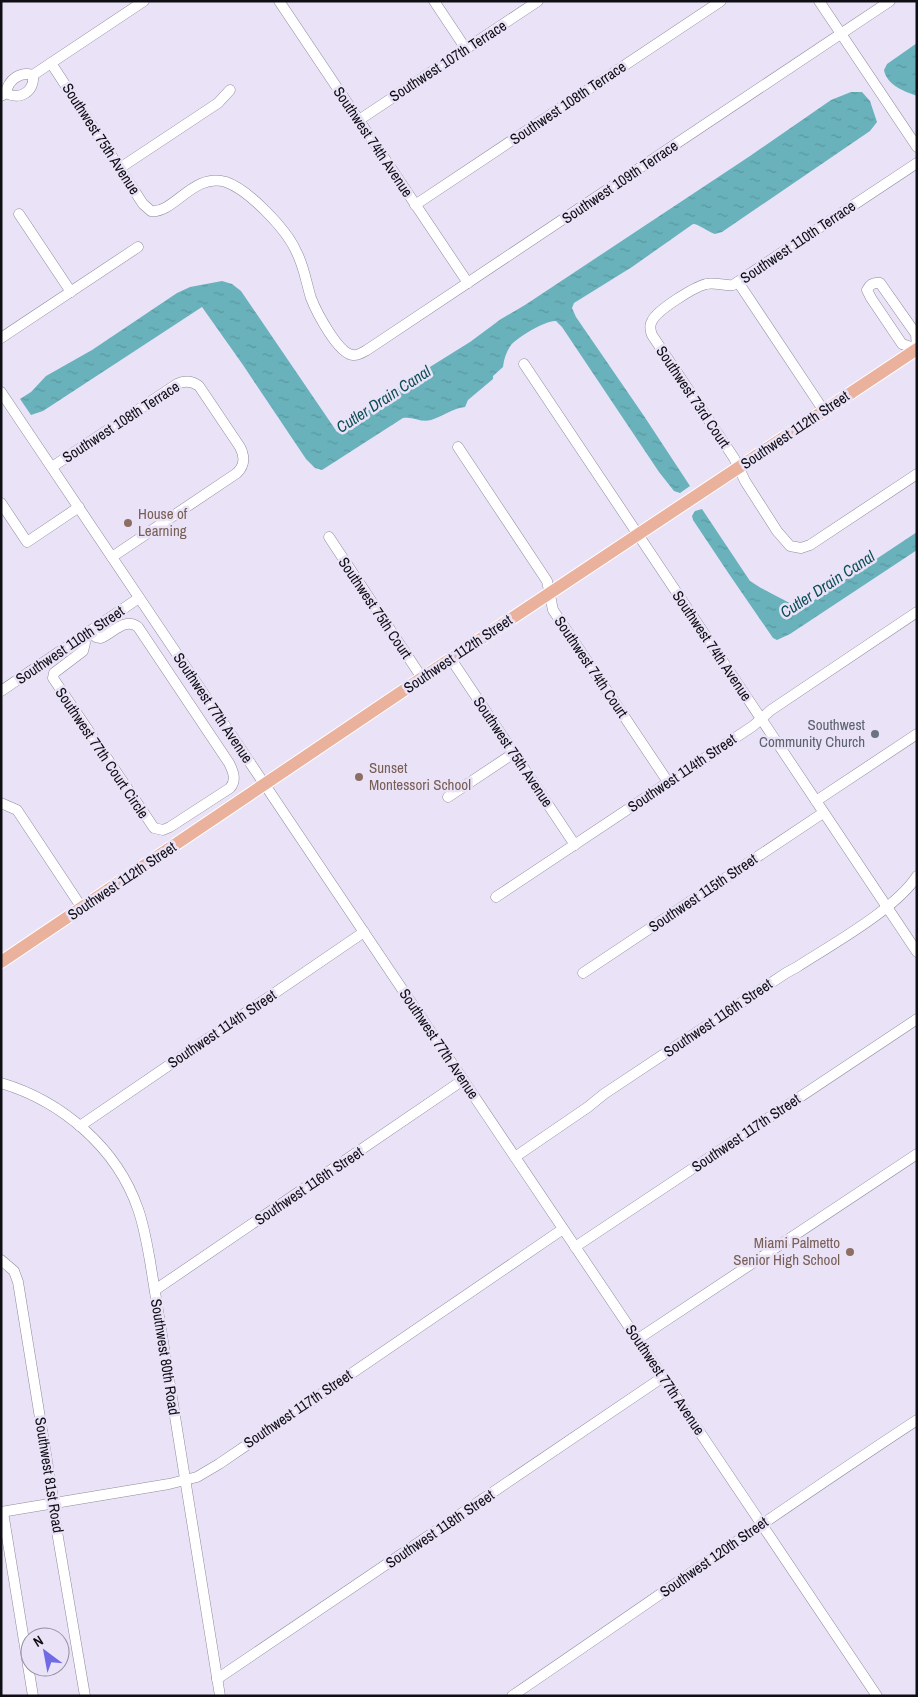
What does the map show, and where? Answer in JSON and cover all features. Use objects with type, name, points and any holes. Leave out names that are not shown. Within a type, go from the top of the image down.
[{"type":"main road","name":"Southwest 112th Street","points":[[2,962],[422,678],[917,349]]},
{"type":"street","points":[[33,75],[34,81],[28,92],[15,96],[4,95],[7,86],[17,76],[22,74],[33,75],[144,1]]},
{"type":"street","name":"Southwest 74th Avenue","points":[[279,1],[468,283]]},
{"type":"street","points":[[434,1],[466,49]]},
{"type":"street","name":"Southwest 107th Terrace","points":[[359,120],[538,1]]},
{"type":"street","name":"Southwest 108th Terrace","points":[[415,205],[721,1]]},
{"type":"street","points":[[819,1],[917,147]]},
{"type":"street","name":"Southwest 109th Terrace","points":[[348,354],[356,355],[367,350],[890,1]]},
{"type":"street","name":"Southwest 75th Avenue","points":[[51,63],[143,204],[151,211],[154,212],[162,209],[197,186],[212,180],[224,182],[235,187],[270,215],[283,229],[300,258],[311,299],[318,313],[339,346],[348,354]]},
{"type":"street","points":[[120,168],[218,103],[230,90]]},
{"type":"street","name":"Southwest 110th Terrace","points":[[651,322],[657,313],[699,286],[710,283],[733,285],[917,163]]},
{"type":"street","points":[[19,214],[71,292]]},
{"type":"street","points":[[1,338],[138,248]]},
{"type":"street","points":[[738,282],[824,411]]},
{"type":"street","points":[[873,283],[880,283],[886,290],[916,334],[917,349],[902,344],[870,298],[867,290],[873,283]]},
{"type":"street","name":"Southwest 73rd Court","points":[[651,322],[652,335],[739,467],[745,481],[777,531],[790,546],[801,548],[810,545],[917,474]]},
{"type":"street","name":"Southwest 74th Avenue","points":[[524,364],[917,952]]},
{"type":"street","name":"Southwest 108th Terrace","points":[[52,467],[177,384],[185,381],[192,382],[201,389],[240,447],[244,462],[237,473],[112,557]]},
{"type":"street","name":"Southwest 77th Avenue","points":[[1,392],[877,1696]]},
{"type":"street","name":"Southwest 74th Court","points":[[458,447],[547,581],[553,610],[668,782]]},
{"type":"street","points":[[1,503],[27,542],[79,507]]},
{"type":"street","name":"Southwest 75th Court","points":[[329,538],[422,678]]},
{"type":"street","name":"Southwest 110th Street","points":[[1,691],[139,598]]},
{"type":"street","name":"Southwest 114th Street","points":[[496,897],[917,612]]},
{"type":"street","name":"Southwest 77th Court Circle","points":[[61,651],[66,664],[54,673],[54,681],[154,828],[162,830],[170,827],[230,788],[233,784],[234,776],[229,763],[138,627],[135,624],[127,624],[104,637],[86,634]]},
{"type":"street","points":[[66,664],[83,651],[86,634]]},
{"type":"street","name":"Southwest 75th Avenue","points":[[451,659],[575,845]]},
{"type":"street","points":[[816,801],[917,734]]},
{"type":"street","points":[[448,797],[514,753]]},
{"type":"street","points":[[1,803],[17,810],[82,908]]},
{"type":"street","name":"Southwest 115th Street","points":[[583,973],[824,813]]},
{"type":"street","name":"Southwest 116th Street","points":[[515,1157],[604,1094],[777,978],[878,914],[903,892],[917,876]]},
{"type":"street","name":"Southwest 114th Street","points":[[80,1126],[364,932]]},
{"type":"street","name":"Southwest 117th Street","points":[[576,1247],[917,1019]]},
{"type":"street","name":"Southwest 116th Street","points":[[154,1290],[463,1080]]},
{"type":"street","name":"Southwest 80th Road","points":[[1,1083],[18,1088],[43,1100],[67,1115],[80,1126],[113,1162],[133,1197],[144,1232],[220,1696]]},
{"type":"street","points":[[638,1339],[917,1154]]},
{"type":"street","name":"Southwest 117th Street","points":[[2,1512],[197,1477],[219,1464],[563,1229]]},
{"type":"street","name":"Southwest 81st Road","points":[[1,1260],[14,1271],[18,1282],[85,1696]]},
{"type":"street","name":"Southwest 118th Street","points":[[217,1679],[663,1377]]},
{"type":"street","name":"Southwest 120th Street","points":[[512,1696],[762,1523],[917,1420]]},
{"type":"street","points":[[2,1512],[32,1696]]},
{"type":"water","points":[[917,43],[917,96],[901,90],[892,84],[884,70],[887,64]]},
{"type":"water","name":"Cutler Drain Canal","points":[[851,92],[862,92],[870,101],[877,122],[870,131],[722,232],[715,234],[693,224],[632,267],[574,303],[572,308],[576,317],[690,486],[680,493],[674,491],[659,472],[562,327],[556,321],[539,326],[511,345],[503,367],[493,376],[493,379],[468,400],[465,407],[427,421],[403,418],[322,470],[315,468],[306,459],[202,307],[43,411],[31,415],[20,399],[31,392],[46,376],[92,350],[177,293],[190,287],[222,281],[232,284],[241,291],[337,432],[376,405],[388,394],[470,342],[501,319],[750,156],[831,100]]},
{"type":"water","points":[[702,509],[750,581],[801,609],[917,532],[917,550],[790,634],[777,640],[773,638],[693,520],[692,516],[695,511]]},
{"type":"place","name":"House of Learning","points":[[128,523]]},
{"type":"place","name":"Southwest Community Church","points":[[875,734]]},
{"type":"place","name":"Sunset Montessori School","points":[[359,777]]},
{"type":"place","name":"Miami Palmetto Senior High School","points":[[850,1252]]}]
